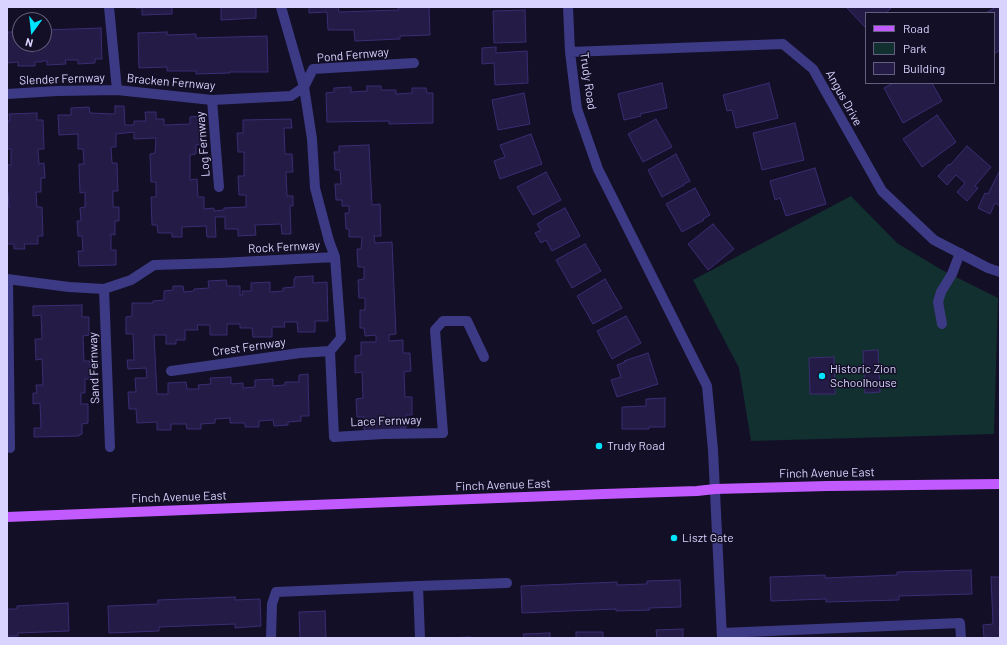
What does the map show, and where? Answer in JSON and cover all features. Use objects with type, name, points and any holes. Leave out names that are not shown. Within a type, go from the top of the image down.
[{"type":"main road","name":"Finch Avenue East","points":[[7,517],[697,491],[715,489],[1000,484]]},
{"type":"street","name":"Bracken Fernway","points":[[109,7],[117,90],[212,100],[291,96],[304,87]]},
{"type":"street","name":"Rock Fernway","points":[[8,279],[69,287],[104,289],[131,280],[154,265],[335,257],[329,241],[315,188],[312,139],[304,87],[281,7]]},
{"type":"street","name":"Trudy Road","points":[[568,7],[570,52],[577,109],[598,168],[707,386],[715,489]]},
{"type":"street","name":"Angus Drive","points":[[570,52],[783,44],[813,70],[882,191],[934,240],[988,268],[1000,272]]},
{"type":"street","name":"Pond Fernway","points":[[304,87],[314,69],[414,63]]},
{"type":"street","name":"Slender Fernway","points":[[7,94],[117,90]]},
{"type":"street","name":"Log Fernway","points":[[212,100],[219,187]]},
{"type":"street","points":[[942,324],[938,302],[941,292],[952,274],[960,254]]},
{"type":"street","points":[[330,352],[341,338],[335,257]]},
{"type":"street","points":[[8,279],[10,448]]},
{"type":"street","name":"Sand Fernway","points":[[104,289],[110,447]]},
{"type":"street","name":"Lace Fernway","points":[[330,352],[334,437],[442,432],[435,330],[443,321],[467,320],[484,357]]},
{"type":"street","name":"Crest Fernway","points":[[171,371],[300,353],[330,352]]},
{"type":"street","points":[[715,489],[722,636],[960,623],[961,638]]},
{"type":"street","points":[[271,638],[272,604],[276,592],[507,583]]},
{"type":"street","points":[[418,586],[420,638]]},
{"type":"green space","points":[[851,196],[897,243],[942,270],[998,298],[994,434],[751,441],[739,368],[693,280]]},
{"type":"building","points":[[136,7],[172,7],[172,14],[142,15],[142,8]]},
{"type":"building","points":[[221,7],[256,7],[256,18],[221,20]]},
{"type":"building","points":[[309,7],[338,7],[339,12],[399,10],[398,7],[429,7],[430,35],[400,36],[400,39],[355,41],[354,30],[328,30],[327,12],[309,13]]},
{"type":"building","points":[[846,7],[892,7],[887,12],[865,12],[865,27]]},
{"type":"building","points":[[996,7],[1000,7],[1000,50],[995,53],[995,12],[988,12]]},
{"type":"building","points":[[525,10],[526,42],[494,43],[493,11]]},
{"type":"building","points":[[101,28],[102,59],[95,59],[95,63],[78,64],[78,60],[65,60],[66,64],[47,65],[47,61],[42,61],[35,62],[35,66],[18,66],[18,62],[7,63],[7,32],[12,32],[12,52],[52,52],[52,30]]},
{"type":"building","points":[[167,32],[167,35],[196,34],[196,38],[267,36],[268,72],[196,74],[196,71],[167,71],[167,67],[139,68],[138,33]]},
{"type":"building","points":[[496,47],[496,53],[527,51],[528,83],[495,85],[494,63],[482,64],[482,48]]},
{"type":"building","points":[[662,83],[667,108],[640,114],[641,116],[624,120],[618,94]]},
{"type":"building","points":[[769,83],[778,118],[736,128],[732,110],[727,111],[723,95]]},
{"type":"building","points":[[891,84],[933,84],[942,101],[903,123],[884,88]]},
{"type":"building","points":[[367,86],[381,86],[381,90],[396,90],[396,94],[412,93],[412,88],[426,88],[427,93],[433,93],[433,123],[389,124],[389,121],[327,122],[326,93],[334,92],[334,88],[351,87],[351,92],[367,91]]},
{"type":"building","points":[[524,93],[530,124],[498,130],[492,100]]},
{"type":"building","points":[[115,106],[124,106],[125,125],[134,125],[134,121],[146,121],[145,112],[156,112],[156,119],[164,119],[164,125],[190,124],[190,117],[200,116],[201,144],[196,145],[196,154],[190,155],[190,180],[197,179],[198,197],[204,197],[204,209],[214,208],[214,211],[224,210],[224,208],[246,207],[246,195],[239,195],[238,176],[244,176],[244,152],[238,152],[237,133],[243,133],[243,120],[291,119],[292,128],[284,128],[285,154],[292,154],[293,172],[286,172],[287,196],[293,196],[293,206],[290,206],[291,234],[282,234],[281,224],[255,225],[256,235],[238,236],[238,229],[225,229],[225,217],[215,217],[216,237],[207,237],[206,226],[182,227],[182,237],[172,237],[172,233],[158,233],[157,225],[152,225],[151,197],[156,197],[156,182],[151,182],[150,154],[155,153],[156,138],[134,139],[134,132],[116,134],[116,147],[111,147],[112,163],[117,163],[118,191],[113,191],[113,207],[119,207],[119,221],[115,221],[115,235],[111,234],[111,250],[116,250],[116,265],[79,266],[78,251],[83,251],[82,236],[78,236],[77,221],[81,221],[80,208],[85,207],[85,192],[80,193],[79,164],[84,164],[83,149],[78,149],[78,134],[59,135],[58,115],[71,115],[71,108],[89,107],[90,113],[115,114]]},
{"type":"building","points":[[37,113],[37,120],[43,120],[44,149],[38,149],[39,164],[44,163],[45,178],[41,178],[41,192],[36,192],[37,207],[42,207],[43,236],[38,236],[38,244],[24,244],[25,249],[14,249],[14,244],[7,244],[7,208],[9,208],[7,193],[7,165],[11,165],[11,149],[7,149],[7,121],[10,121],[9,114]]},
{"type":"building","points":[[937,115],[956,142],[922,167],[903,139]]},
{"type":"building","points":[[656,119],[672,147],[643,162],[628,134]]},
{"type":"building","points":[[795,123],[804,160],[762,170],[753,133]]},
{"type":"building","points":[[531,134],[542,164],[500,179],[494,161],[505,157],[500,145]]},
{"type":"building","points":[[369,145],[372,205],[380,204],[381,236],[374,236],[375,243],[392,242],[396,334],[389,335],[389,341],[403,340],[403,353],[410,353],[411,371],[404,372],[405,397],[412,397],[412,415],[406,415],[406,428],[401,428],[401,430],[366,431],[364,430],[364,417],[357,417],[356,399],[363,398],[362,372],[355,373],[355,356],[361,355],[361,342],[376,342],[376,335],[365,336],[364,328],[360,328],[360,310],[365,310],[365,298],[359,298],[358,280],[364,279],[364,267],[358,267],[357,249],[361,249],[362,237],[349,237],[349,229],[346,229],[345,213],[349,213],[349,206],[342,206],[342,200],[336,200],[335,184],[341,184],[340,170],[335,170],[334,152],[339,152],[339,146]]},
{"type":"building","points":[[967,146],[991,167],[975,186],[978,188],[967,201],[957,192],[965,183],[956,175],[947,185],[938,176]]},
{"type":"building","points":[[676,154],[690,181],[662,197],[648,170]]},
{"type":"building","points":[[815,168],[826,204],[786,216],[780,198],[775,200],[770,181]]},
{"type":"building","points":[[546,172],[561,200],[533,215],[517,187]]},
{"type":"building","points":[[999,172],[1000,206],[995,203],[990,214],[978,208],[985,193],[988,194]]},
{"type":"building","points":[[695,188],[710,215],[682,232],[666,204]]},
{"type":"building","points":[[565,208],[580,236],[552,251],[546,240],[541,243],[535,233],[541,230],[537,224]]},
{"type":"building","points":[[713,224],[734,249],[708,270],[688,244]]},
{"type":"building","points":[[585,244],[601,271],[572,288],[556,260]]},
{"type":"building","points":[[313,276],[313,283],[327,282],[328,321],[315,321],[315,332],[298,332],[297,322],[284,322],[285,327],[272,327],[272,337],[253,337],[252,328],[240,328],[240,324],[227,324],[227,335],[210,335],[210,325],[197,325],[198,330],[185,330],[185,340],[176,340],[176,344],[166,344],[166,335],[154,335],[157,394],[168,394],[168,383],[186,382],[187,389],[199,389],[198,385],[211,384],[210,378],[231,377],[231,384],[243,383],[243,388],[255,387],[255,380],[273,379],[273,386],[285,385],[285,382],[299,382],[299,375],[308,374],[309,416],[301,416],[301,421],[288,422],[288,425],[274,426],[273,420],[259,421],[259,427],[245,427],[245,423],[230,423],[230,418],[215,419],[215,423],[201,424],[201,429],[187,429],[186,424],[171,424],[171,430],[157,430],[157,422],[137,423],[136,409],[129,409],[128,392],[136,392],[135,378],[147,378],[146,368],[128,369],[127,360],[134,360],[133,334],[126,334],[126,317],[132,316],[132,303],[153,303],[153,301],[164,300],[164,291],[173,290],[173,286],[183,286],[184,292],[194,291],[194,289],[209,288],[208,281],[226,280],[227,286],[240,286],[240,295],[243,295],[242,291],[251,291],[251,283],[270,282],[270,292],[283,291],[283,288],[294,287],[295,277]]},
{"type":"building","points":[[605,279],[622,308],[593,324],[577,296]]},
{"type":"building","points":[[82,305],[82,317],[89,317],[89,335],[83,336],[84,361],[90,361],[91,379],[85,379],[85,393],[81,393],[81,404],[88,404],[88,423],[82,424],[82,434],[79,436],[34,437],[34,428],[41,428],[40,403],[33,404],[33,393],[37,393],[36,385],[43,385],[42,359],[36,360],[35,339],[42,339],[41,315],[33,316],[33,306]]},
{"type":"building","points":[[626,316],[641,343],[612,359],[597,331]]},
{"type":"building","points":[[878,350],[880,392],[865,393],[863,351]]},
{"type":"building","points":[[648,353],[658,384],[617,397],[611,380],[621,377],[617,365],[625,362],[624,361]]},
{"type":"building","name":"Historic Zion Schoolhouse","points":[[834,357],[835,394],[810,394],[809,358]]},
{"type":"building","points":[[665,398],[665,427],[649,427],[649,429],[622,429],[622,407],[646,406],[646,399]]},
{"type":"building","points":[[971,570],[972,594],[899,596],[899,600],[826,602],[826,599],[771,601],[770,577],[825,575],[825,578],[897,575],[897,572]]},
{"type":"building","points":[[991,577],[1000,577],[1000,638],[984,638],[983,625],[993,624]]},
{"type":"building","points":[[680,580],[681,607],[649,608],[650,610],[616,611],[616,609],[522,613],[521,586],[617,582],[617,585],[647,584],[647,581]]},
{"type":"building","points":[[235,597],[235,600],[260,599],[261,626],[235,628],[235,624],[159,627],[159,631],[109,633],[108,606],[158,604],[158,600]]},
{"type":"building","points":[[68,603],[69,631],[18,633],[18,636],[7,636],[7,609],[17,609],[17,606]]},
{"type":"building","points":[[325,611],[326,638],[300,638],[299,612]]},
{"type":"building","points":[[683,629],[683,638],[657,638],[656,630]]},
{"type":"building","points":[[576,632],[603,632],[603,638],[576,638]]},
{"type":"building","points":[[550,633],[550,638],[524,638],[523,634]]},
{"type":"building","points":[[470,637],[470,638],[444,638]]},
{"type":"place","name":"Historic Zion Schoolhouse","points":[[822,376]]},
{"type":"place","name":"Trudy Road","points":[[599,446]]},
{"type":"place","name":"Liszt Gate","points":[[674,538]]}]
